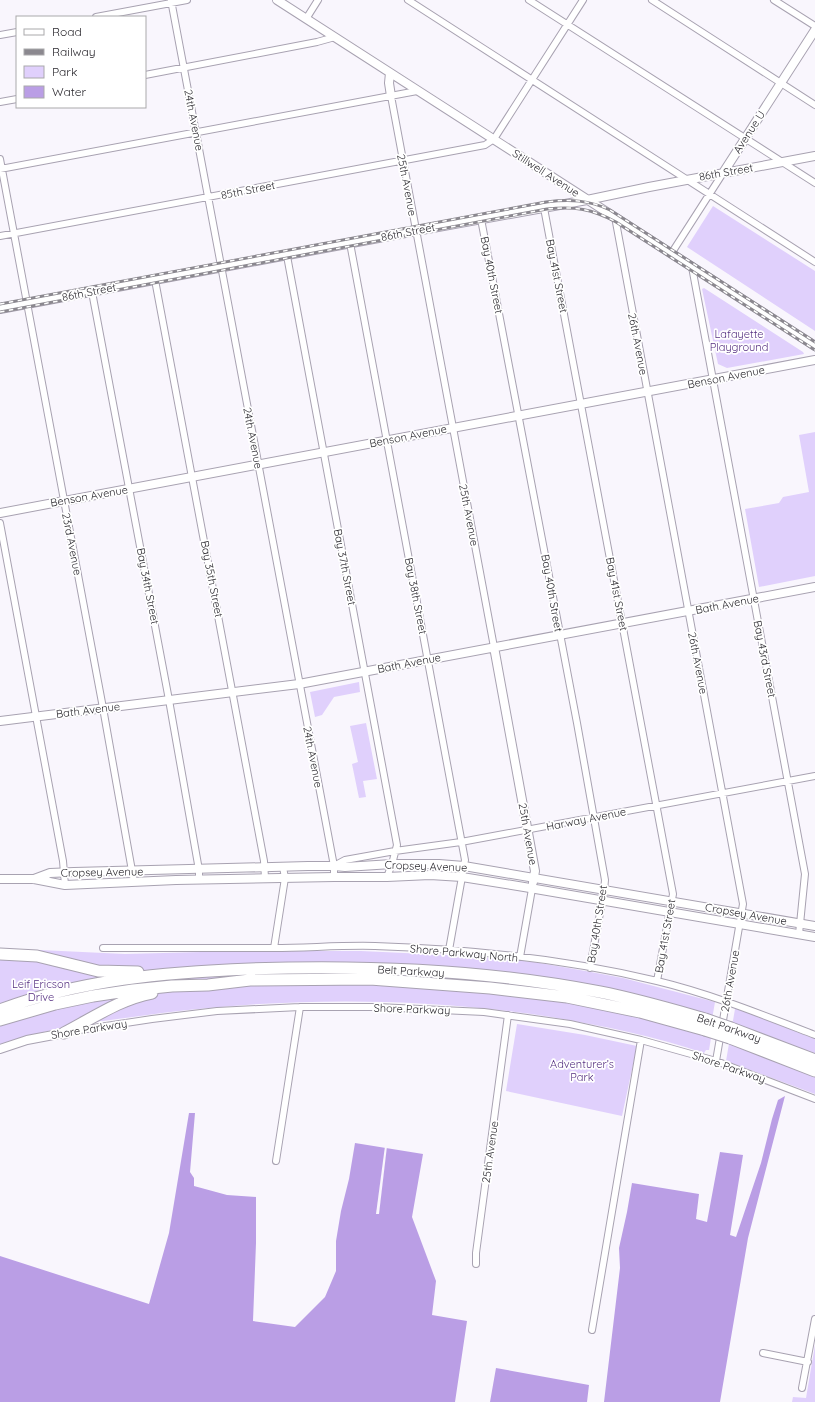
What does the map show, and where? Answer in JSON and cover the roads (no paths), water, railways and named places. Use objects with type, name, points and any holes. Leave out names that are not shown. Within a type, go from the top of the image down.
[{"type":"highway","points":[[0,954],[37,956],[98,971],[212,970]]},
{"type":"highway","name":"Belt Parkway","points":[[0,1010],[56,992],[94,984],[212,970],[326,968],[443,972],[525,980],[602,992],[670,1009],[705,1024],[815,1060]]},
{"type":"highway","name":"Belt Parkway","points":[[0,1020],[16,1014],[93,996],[172,986],[250,980],[330,978],[462,985],[529,992],[582,1000],[705,1024]]},
{"type":"highway","points":[[64,1033],[92,1019],[113,1006],[131,999],[147,994],[208,984]]},
{"type":"highway","name":"Belt Parkway","points":[[731,1033],[815,1071]]},
{"type":"main road","name":"Stillwell Avenue","points":[[277,0],[815,346]]},
{"type":"main road","name":"Avenue U","points":[[723,173],[815,30]]},
{"type":"main road","name":"25th Avenue","points":[[390,73],[389,83],[391,96]]},
{"type":"main road","name":"86th Street","points":[[0,309],[815,156]]},
{"type":"main road","name":"Benson Avenue","points":[[0,513],[815,360]]},
{"type":"main road","name":"Bath Avenue","points":[[0,720],[299,684],[815,587]]},
{"type":"main road","name":"25th Avenue","points":[[494,647],[535,871],[532,889]]},
{"type":"main road","name":"Cropsey Avenue","points":[[34,880],[50,873],[199,870],[283,866],[345,867],[392,864],[439,864],[464,866],[815,926]]},
{"type":"main road","name":"Cropsey Avenue","points":[[0,877],[65,885],[334,876],[387,877],[430,875],[462,878],[532,889],[815,937]]},
{"type":"main road","name":"Shore Parkway","points":[[0,1049],[27,1040],[64,1033]]},
{"type":"street","points":[[101,16],[172,1],[187,0]]},
{"type":"street","points":[[306,19],[318,0]]},
{"type":"street","points":[[408,0],[815,262]]},
{"type":"street","points":[[529,0],[815,183]]},
{"type":"street","points":[[494,140],[584,0]]},
{"type":"street","points":[[652,0],[815,105]]},
{"type":"street","points":[[774,0],[815,26]]},
{"type":"street","name":"24th Avenue","points":[[172,1],[334,866],[334,876]]},
{"type":"street","points":[[0,35],[16,32]]},
{"type":"street","points":[[146,75],[335,38]]},
{"type":"street","points":[[1,169],[417,91]]},
{"type":"street","name":"25th Avenue","points":[[391,96],[494,647]]},
{"type":"street","points":[[0,102],[16,99]]},
{"type":"street","name":"85th Street","points":[[0,236],[403,161],[485,145],[494,140]]},
{"type":"street","name":"23rd Avenue","points":[[0,159],[103,708],[134,882]]},
{"type":"street","name":"Avenue U","points":[[671,254],[723,173]]},
{"type":"street","name":"Bay 41st Street","points":[[544,208],[673,894],[657,981]]},
{"type":"street","name":"26th Avenue","points":[[615,217],[743,904],[716,1061]]},
{"type":"street","name":"Bay 40th Street","points":[[481,219],[605,880],[590,968]]},
{"type":"street","name":"Bay 38th Street","points":[[350,243],[465,860],[449,950]]},
{"type":"street","name":"Bay 37th Street","points":[[287,256],[397,845],[387,877]]},
{"type":"street","name":"Bay 43rd Street","points":[[692,267],[805,874],[799,934]]},
{"type":"street","name":"Bay 35th Street","points":[[155,280],[193,476],[264,861],[265,878]]},
{"type":"street","name":"Bay 34th Street","points":[[92,292],[169,700],[200,880]]},
{"type":"street","points":[[0,523],[63,861],[65,885]]},
{"type":"street","name":"Harway Avenue","points":[[334,866],[345,860],[395,851],[461,842],[815,776]]},
{"type":"street","points":[[274,948],[285,878],[283,866]]},
{"type":"street","name":"25th Avenue","points":[[520,957],[532,889]]},
{"type":"street","name":"Shore Parkway North","points":[[102,948],[274,948],[374,946],[449,950],[520,957],[590,968],[657,981],[726,1001],[815,1035]]},
{"type":"street","points":[[276,1161],[300,1007]]},
{"type":"street","name":"Shore Parkway","points":[[64,1033],[152,1019],[217,1011],[300,1007],[377,1007],[484,1012],[570,1024],[641,1040],[716,1061],[815,1099]]},
{"type":"street","name":"25th Avenue","points":[[476,1264],[477,1246],[508,1015]]},
{"type":"street","points":[[592,1330],[641,1040]]},
{"type":"street","points":[[802,1388],[815,1319]]},
{"type":"street","points":[[763,1353],[808,1362]]},
{"type":"water","points":[[785,1096],[748,1238],[720,1402],[604,1402],[620,1268],[619,1248],[632,1183],[699,1194],[696,1219],[707,1222],[720,1152],[743,1155],[730,1235],[736,1237],[761,1163],[778,1100]]},
{"type":"water","points":[[189,1113],[195,1113],[190,1172],[194,1178],[194,1186],[227,1195],[256,1197],[253,1321],[295,1327],[325,1297],[336,1271],[336,1241],[355,1143],[423,1154],[412,1217],[436,1281],[432,1315],[467,1321],[455,1402],[0,1402],[0,1256],[149,1304],[169,1233]]},
{"type":"water","points":[[496,1368],[589,1385],[587,1402],[490,1402]]},
{"type":"railway","points":[[0,304],[546,202],[579,201],[595,204],[610,210],[815,342]]},
{"type":"railway","points":[[0,312],[547,209],[575,208],[591,211],[616,222],[815,350]]},
{"type":"park label","name":"Lafayette Playground","points":[[739,340]]},
{"type":"park label","name":"Leif Ericson Drive","points":[[41,990]]},
{"type":"park label","name":"Adventurer’s Park","points":[[582,1070]]}]
